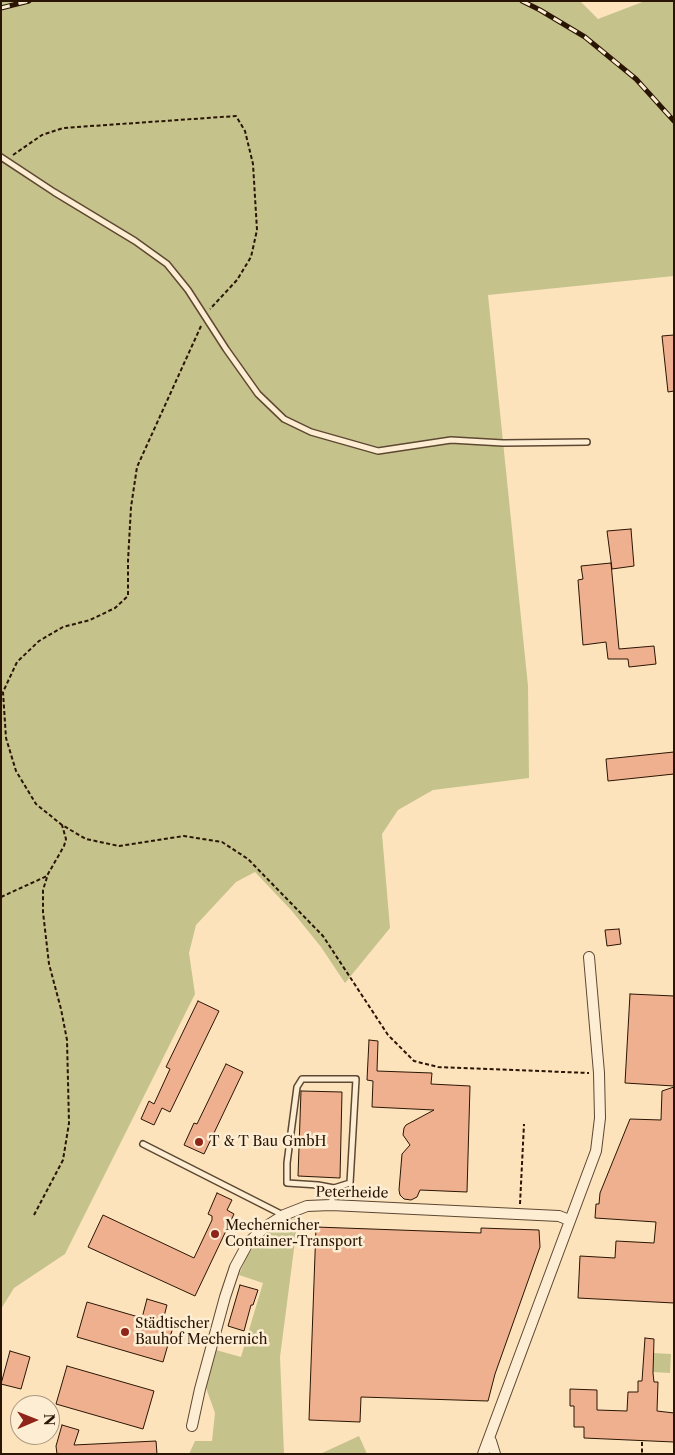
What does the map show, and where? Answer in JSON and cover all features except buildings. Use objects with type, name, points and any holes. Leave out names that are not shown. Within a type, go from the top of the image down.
[{"type":"street","points":[[483,1454],[491,1438],[596,1150],[600,1118],[599,1073],[589,957]]},
{"type":"street","name":"Peterheide","points":[[192,1426],[225,1297],[235,1266],[248,1243],[265,1227],[284,1216],[307,1206],[331,1205],[559,1216],[569,1220]]},
{"type":"street","points":[[491,1438],[491,1454]]},
{"type":"street","points":[[491,1438],[495,1454]]},
{"type":"lane","points":[[1,157],[135,241],[168,264],[188,290],[258,394],[284,419],[311,432],[378,451],[451,440],[503,443],[587,442]]},
{"type":"lane","points":[[302,1079],[356,1079],[350,1183],[334,1188],[287,1183],[287,1163],[297,1087],[302,1079]]},
{"type":"lane","points":[[144,1144],[284,1216]]},
{"type":"lane","points":[[331,1205],[334,1188]]},
{"type":"path","points":[[7,162],[16,152],[42,135],[63,128],[236,116],[245,131],[253,164],[257,230],[251,257],[238,280],[207,311],[136,468],[131,506],[128,596],[115,608],[90,620],[63,627],[39,641],[17,662],[3,692],[6,738],[16,771],[36,804],[62,825],[86,839],[119,846],[184,836],[222,842],[248,859],[323,936],[352,983],[388,1035],[414,1061],[438,1067],[599,1073]]},
{"type":"path","points":[[1,734],[6,738]]},
{"type":"path","points":[[34,1215],[63,1160],[69,1123],[67,1040],[49,964],[43,912],[43,890],[47,876],[64,846],[66,834],[62,825]]},
{"type":"path","points":[[1,897],[47,876]]},
{"type":"path","points":[[520,1214],[524,1124]]},
{"type":"path","points":[[642,1442],[642,1454]]},
{"type":"shaded area","points":[[1,1],[580,1],[598,19],[645,1],[674,1],[674,276],[488,295],[528,686],[529,778],[433,790],[398,810],[382,834],[390,928],[345,983],[321,947],[292,911],[255,872],[236,882],[196,925],[189,953],[195,994],[65,1254],[14,1288],[1,1309]]},
{"type":"shaded area","points":[[298,1218],[280,1357],[284,1454],[189,1454],[195,1441],[212,1441],[215,1413],[205,1385],[216,1350],[241,1357],[263,1283],[239,1275],[247,1256],[258,1241],[270,1230],[285,1221]]},
{"type":"shaded area","points":[[653,1353],[671,1354],[670,1373],[653,1372]]},
{"type":"shaded area","points":[[359,1436],[367,1454],[320,1454]]},
{"type":"railway","points":[[1,8],[29,1]]},
{"type":"railway","points":[[522,1],[585,37],[636,79],[674,121]]},
{"type":"place","name":"T & T Bau GmbH","points":[[199,1142]]},
{"type":"place","name":"Mechernicher Container-Transport","points":[[215,1234]]},
{"type":"place","name":"Städtischer Bauhof Mechernich","points":[[125,1332]]}]
